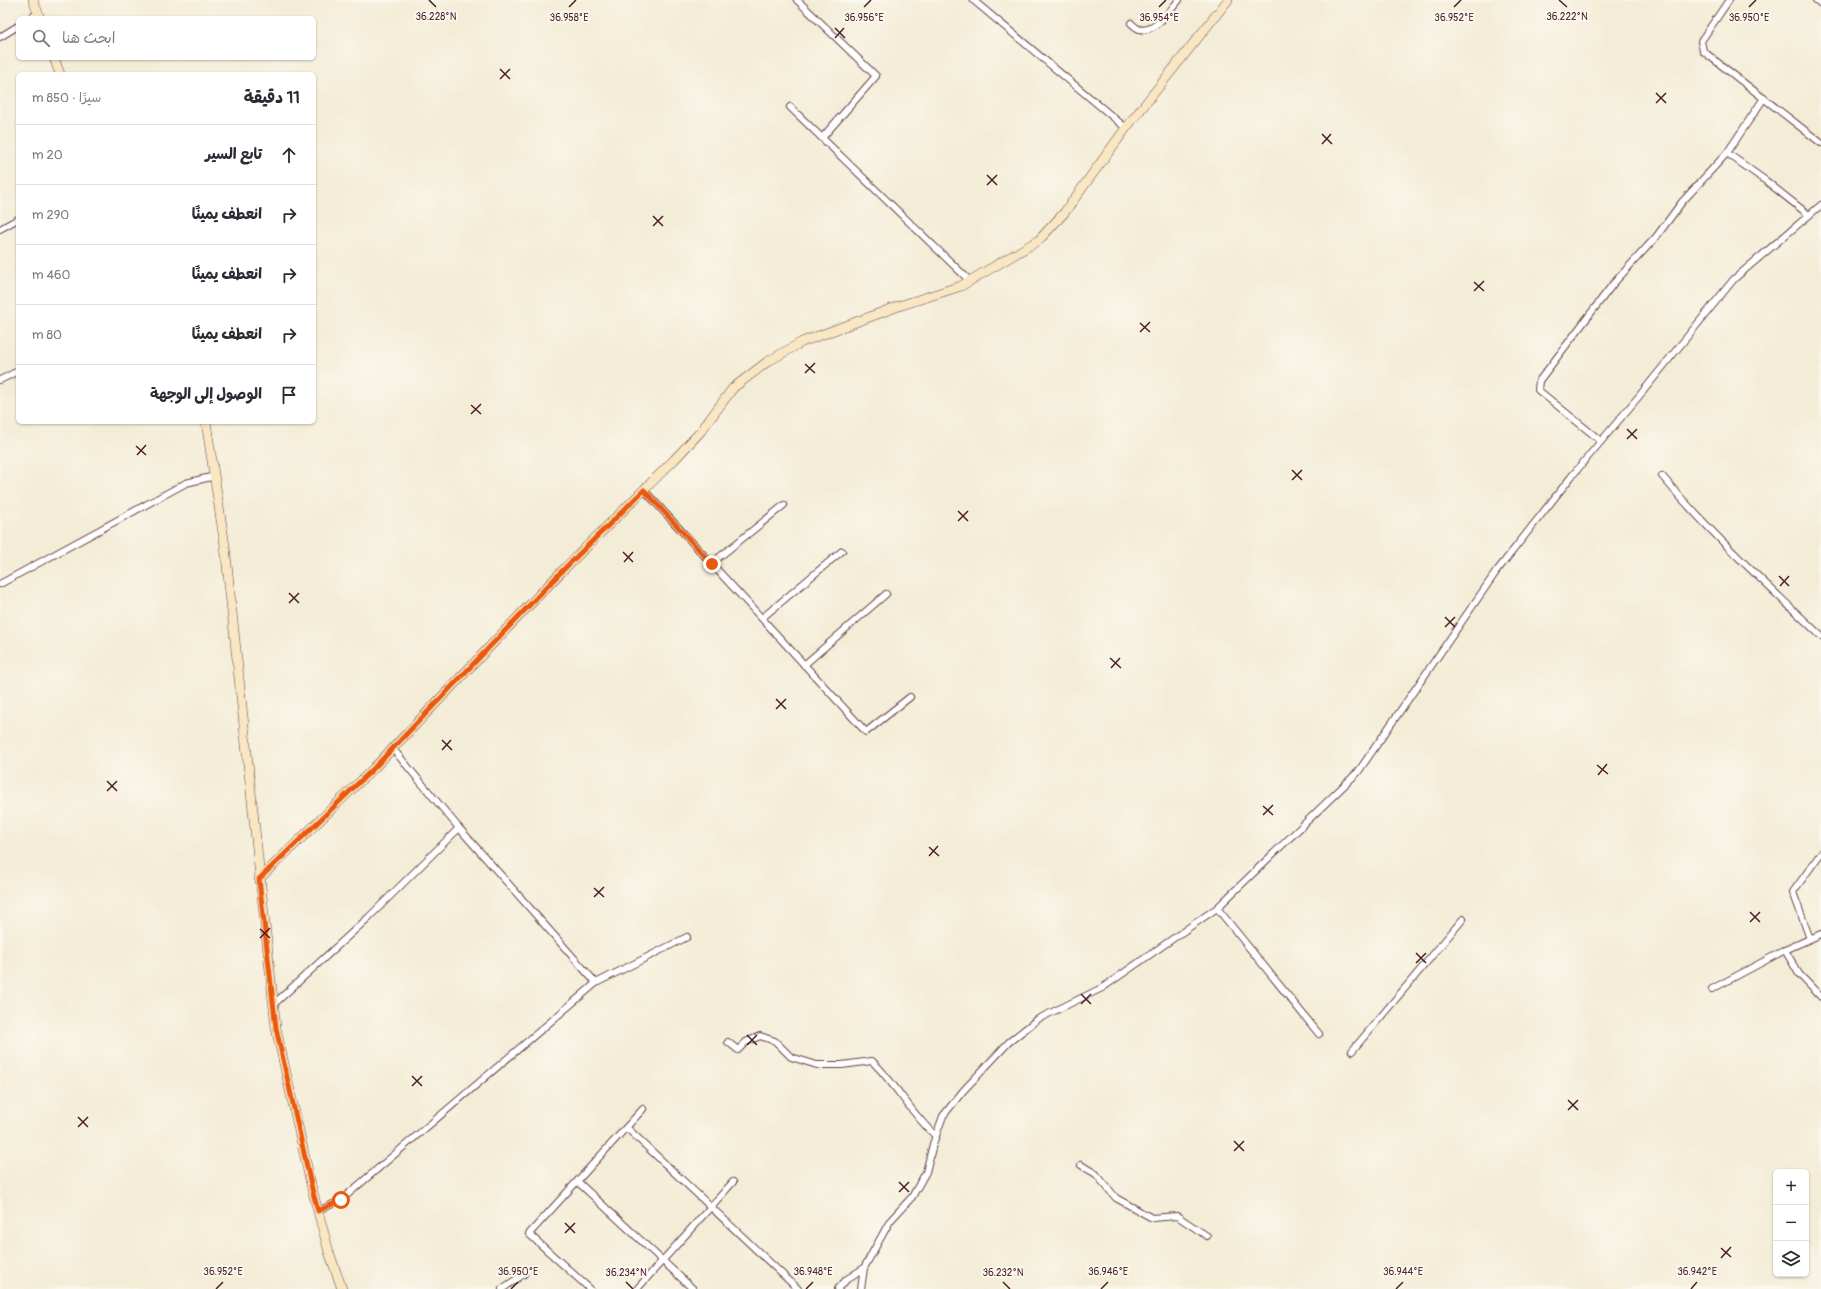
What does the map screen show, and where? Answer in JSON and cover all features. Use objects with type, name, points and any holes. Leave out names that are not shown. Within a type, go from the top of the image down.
[{"type":"street","points":[[33,0],[36,16]]},
{"type":"street","points":[[797,0],[876,76],[822,138]]},
{"type":"street","points":[[974,0],[1126,128]]},
{"type":"street","points":[[1131,23],[1139,29],[1150,29],[1179,0]]},
{"type":"street","points":[[259,879],[393,749],[562,571],[701,431],[733,388],[767,362],[802,342],[899,306],[961,286],[1040,240],[1064,213],[1126,128],[1228,0]]},
{"type":"street","points":[[1729,0],[1701,41],[1702,51],[1821,142]]},
{"type":"street","points":[[1816,0],[1821,4]]},
{"type":"street","points":[[0,37],[16,27]]},
{"type":"street","points":[[55,60],[59,72]]},
{"type":"street","points":[[1602,441],[1538,390],[1538,381],[1613,284],[1656,237],[1682,202],[1727,154],[1764,98]]},
{"type":"street","points":[[790,107],[970,281]]},
{"type":"street","points":[[1727,154],[1766,181],[1809,215]]},
{"type":"street","points":[[861,1289],[864,1268],[890,1220],[912,1197],[926,1172],[943,1116],[963,1091],[1010,1042],[1038,1019],[1102,988],[1217,908],[1358,772],[1496,572],[1571,476],[1602,441],[1734,279],[1821,204]]},
{"type":"street","points":[[0,229],[16,220]]},
{"type":"street","points":[[0,380],[16,372]]},
{"type":"street","points":[[206,424],[225,546],[259,879],[276,1028],[318,1211],[329,1252],[342,1289]]},
{"type":"street","points":[[0,584],[186,483],[214,476]]},
{"type":"street","points":[[1662,476],[1691,511],[1821,636]]},
{"type":"street","points":[[644,490],[866,732],[910,697]]},
{"type":"street","points":[[712,564],[784,505]]},
{"type":"street","points":[[762,618],[842,551]]},
{"type":"street","points":[[804,665],[886,594]]},
{"type":"street","points":[[393,749],[459,828],[596,983]]},
{"type":"street","points":[[274,1004],[369,917],[459,828]]},
{"type":"street","points":[[1810,939],[1793,892],[1821,853]]},
{"type":"street","points":[[1217,908],[1319,1034]]},
{"type":"street","points":[[1352,1051],[1463,918]]},
{"type":"street","points":[[1712,989],[1785,950],[1821,934]]},
{"type":"street","points":[[318,1211],[341,1200],[596,983],[687,937]]},
{"type":"street","points":[[1785,950],[1799,974],[1821,997]]},
{"type":"street","points":[[728,1042],[738,1050],[746,1042],[760,1036],[775,1041],[791,1057],[817,1065],[842,1065],[872,1061],[895,1087],[921,1123],[936,1136]]},
{"type":"street","points":[[590,1289],[530,1234],[643,1109]]},
{"type":"street","points":[[627,1128],[798,1289]]},
{"type":"street","points":[[1081,1165],[1096,1174],[1116,1198],[1140,1212],[1152,1218],[1177,1216],[1207,1236]]},
{"type":"street","points":[[578,1182],[693,1289]]},
{"type":"street","points":[[637,1289],[663,1262],[733,1182]]},
{"type":"street","points":[[838,1289],[847,1279],[864,1268]]},
{"type":"street","points":[[502,1289],[524,1274]]},
{"type":"route","points":[[341,1200],[318,1211],[276,1028],[259,879],[374,768],[562,571],[644,490],[712,564]]}]
